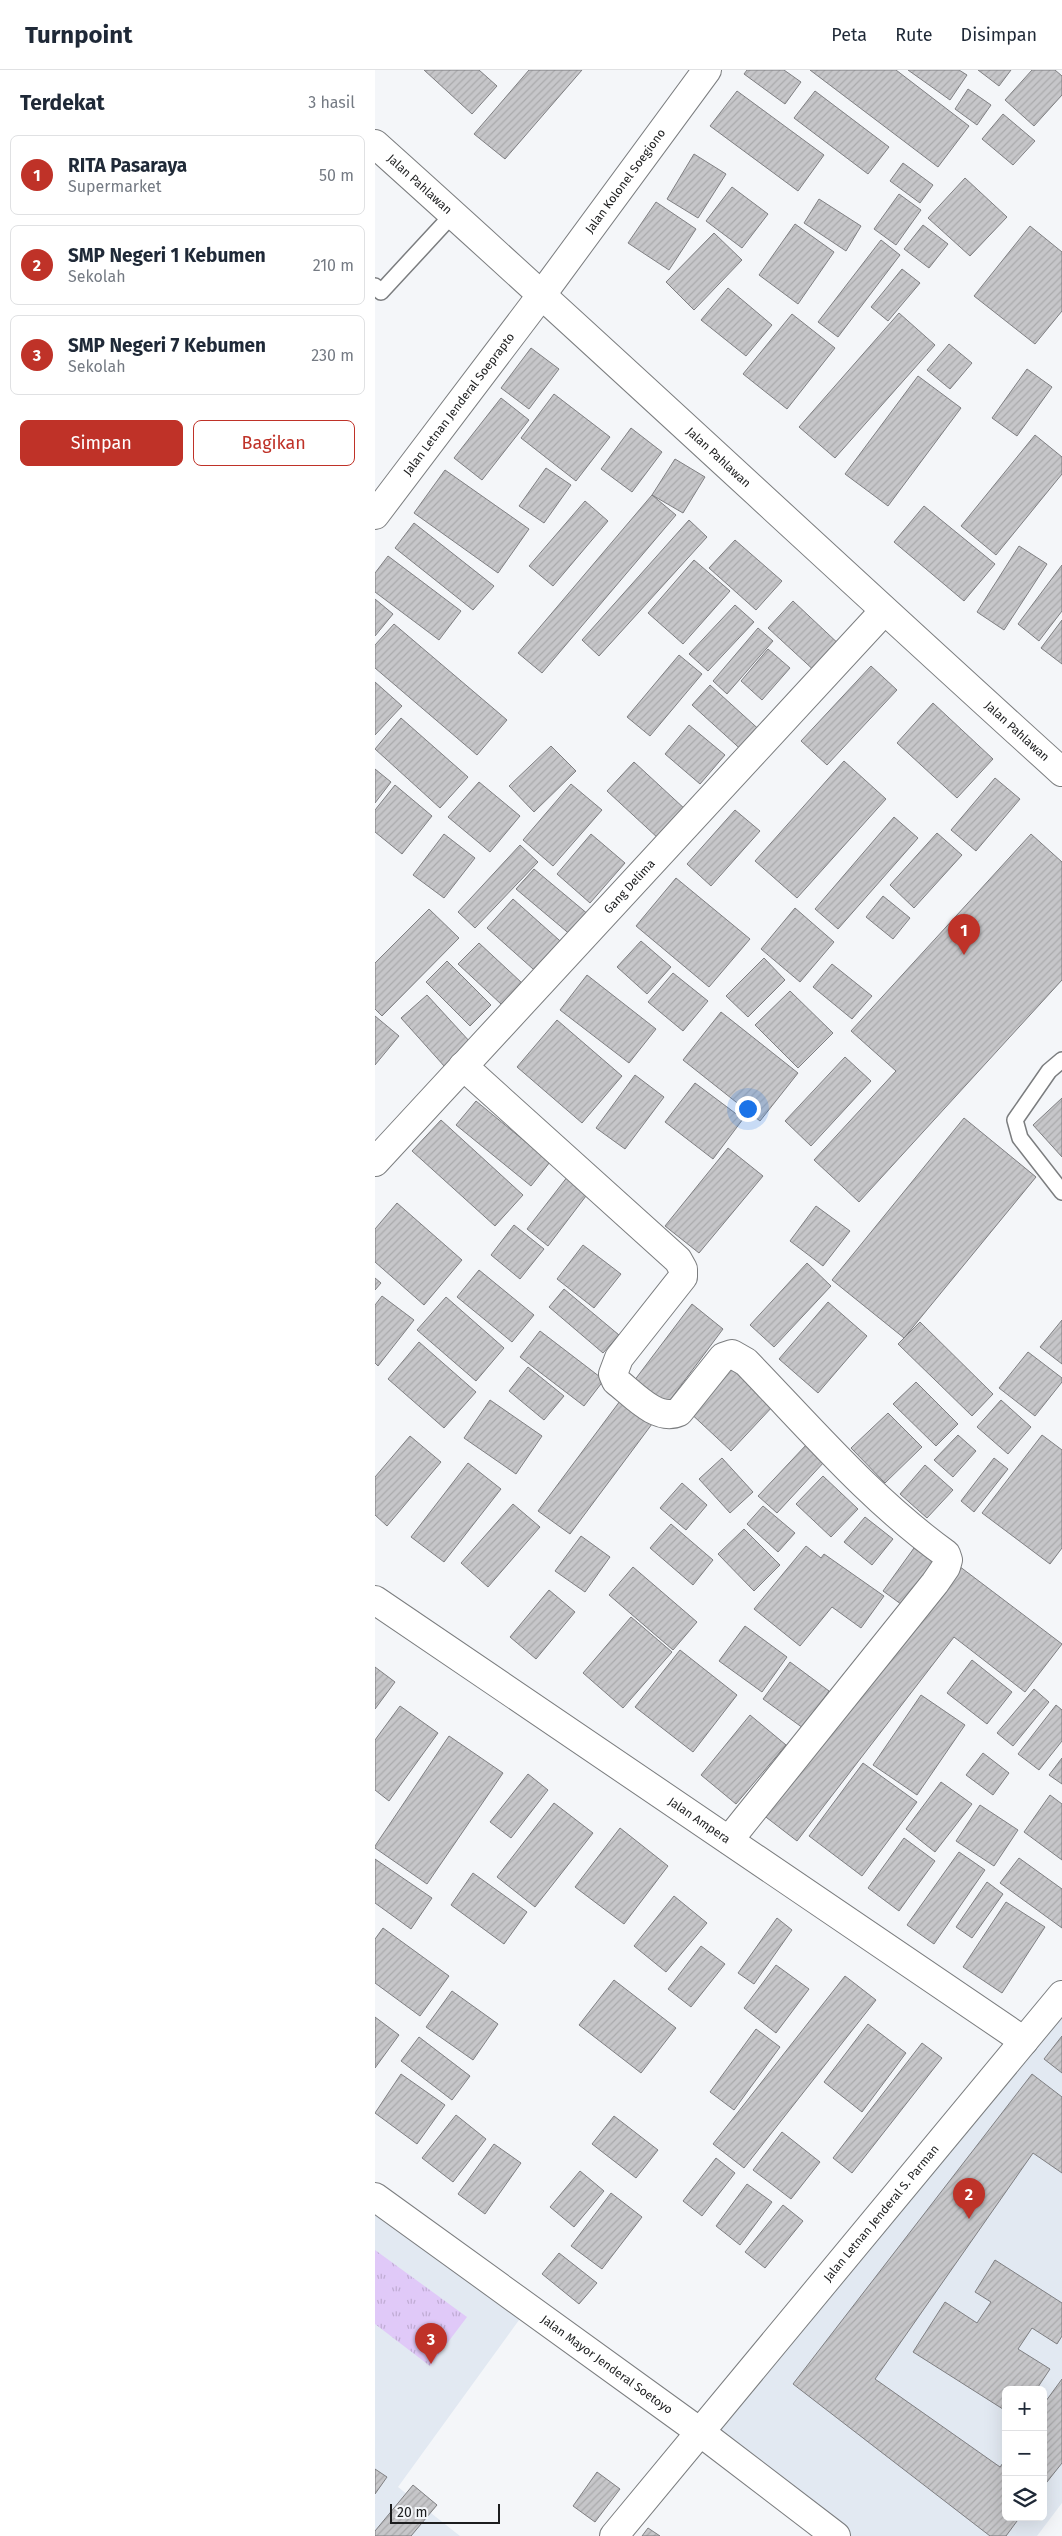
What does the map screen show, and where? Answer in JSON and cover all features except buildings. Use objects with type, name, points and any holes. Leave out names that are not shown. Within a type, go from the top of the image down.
[{"type":"street","name":"Jalan Kolonel Soegiono","points":[[543,293],[707,70]]},
{"type":"street","name":"Jalan Pahlawan","points":[[375,144],[543,293],[884,610],[1062,772]]},
{"type":"street","name":"Jalan Letnan Jenderal Soeprapto","points":[[375,515],[543,293]]},
{"type":"street","name":"Gang Delima","points":[[375,1162],[884,610]]},
{"type":"street","points":[[463,1066],[623,1210],[677,1260],[683,1268],[683,1277],[679,1284],[619,1358],[613,1374],[616,1381],[656,1411],[671,1415],[679,1412],[723,1357],[732,1354],[746,1362],[839,1460],[888,1507],[946,1554],[948,1560],[947,1567],[935,1583],[729,1840]]},
{"type":"street","name":"Jalan Ampera","points":[[375,1600],[1024,2041]]},
{"type":"street","name":"Jalan Letnan Jenderal S. Parman","points":[[614,2536],[1062,1995]]},
{"type":"street","name":"Jalan Mayor Jenderal Soetoyo","points":[[375,2197],[700,2432],[836,2536]]},
{"type":"lane","points":[[375,286],[381,292],[453,214]]},
{"type":"lane","points":[[1062,1060],[1049,1071],[1015,1120],[1020,1138],[1062,1192]]},
{"type":"shaded area","points":[[1062,1995],[1062,2503],[1037,2536],[836,2536],[700,2432]]},
{"type":"shaded area","points":[[375,2197],[527,2309],[398,2487],[460,2536],[375,2536]]},
{"type":"green space","points":[[375,2250],[467,2317],[430,2366],[375,2324]]},
{"type":"place","name":"RITA Pasaraya","points":[[964,955]]},
{"type":"place","name":"SMP Negeri 1 Kebumen","points":[[969,2219]]},
{"type":"place","name":"SMP Negeri 7 Kebumen","points":[[431,2364]]}]
